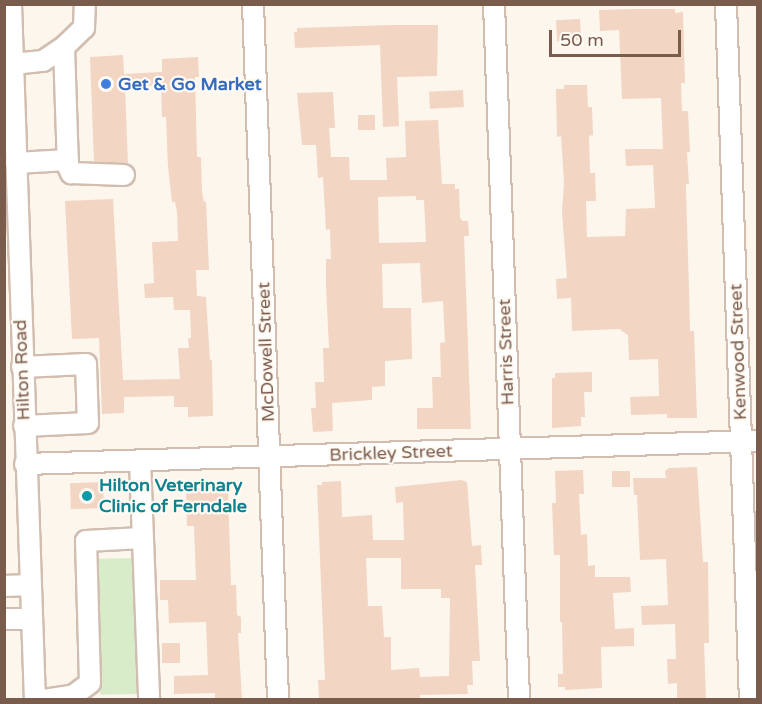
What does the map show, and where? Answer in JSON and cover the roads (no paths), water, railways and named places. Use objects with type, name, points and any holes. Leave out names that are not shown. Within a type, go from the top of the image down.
[{"type":"street","name":"Hilton Road","points":[[11,4],[8,29],[9,66],[16,163],[35,699]]},
{"type":"street","points":[[9,66],[43,61],[64,47],[84,28],[85,4]]},
{"type":"street","name":"McDowell Street","points":[[253,4],[278,699]]},
{"type":"street","name":"Harris Street","points":[[494,4],[519,699]]},
{"type":"street","name":"Kenwood Street","points":[[726,4],[749,441],[750,699]]},
{"type":"street","points":[[64,47],[68,160],[71,173],[124,175]]},
{"type":"street","points":[[16,163],[68,160]]},
{"type":"street","points":[[22,367],[86,364],[88,423],[24,426]]},
{"type":"street","name":"Brickley Street","points":[[25,465],[749,441]]},
{"type":"street","points":[[140,461],[149,699]]},
{"type":"street","points":[[44,699],[74,695],[90,683],[86,541],[142,538]]},
{"type":"street","points":[[4,586],[31,585]]},
{"type":"street","points":[[4,619],[32,619]]},
{"type":"place","name":"Get & Go Market","points":[[106,84]]},
{"type":"place","name":"Hilton Veterinary Clinic of Ferndale","points":[[87,496]]}]
